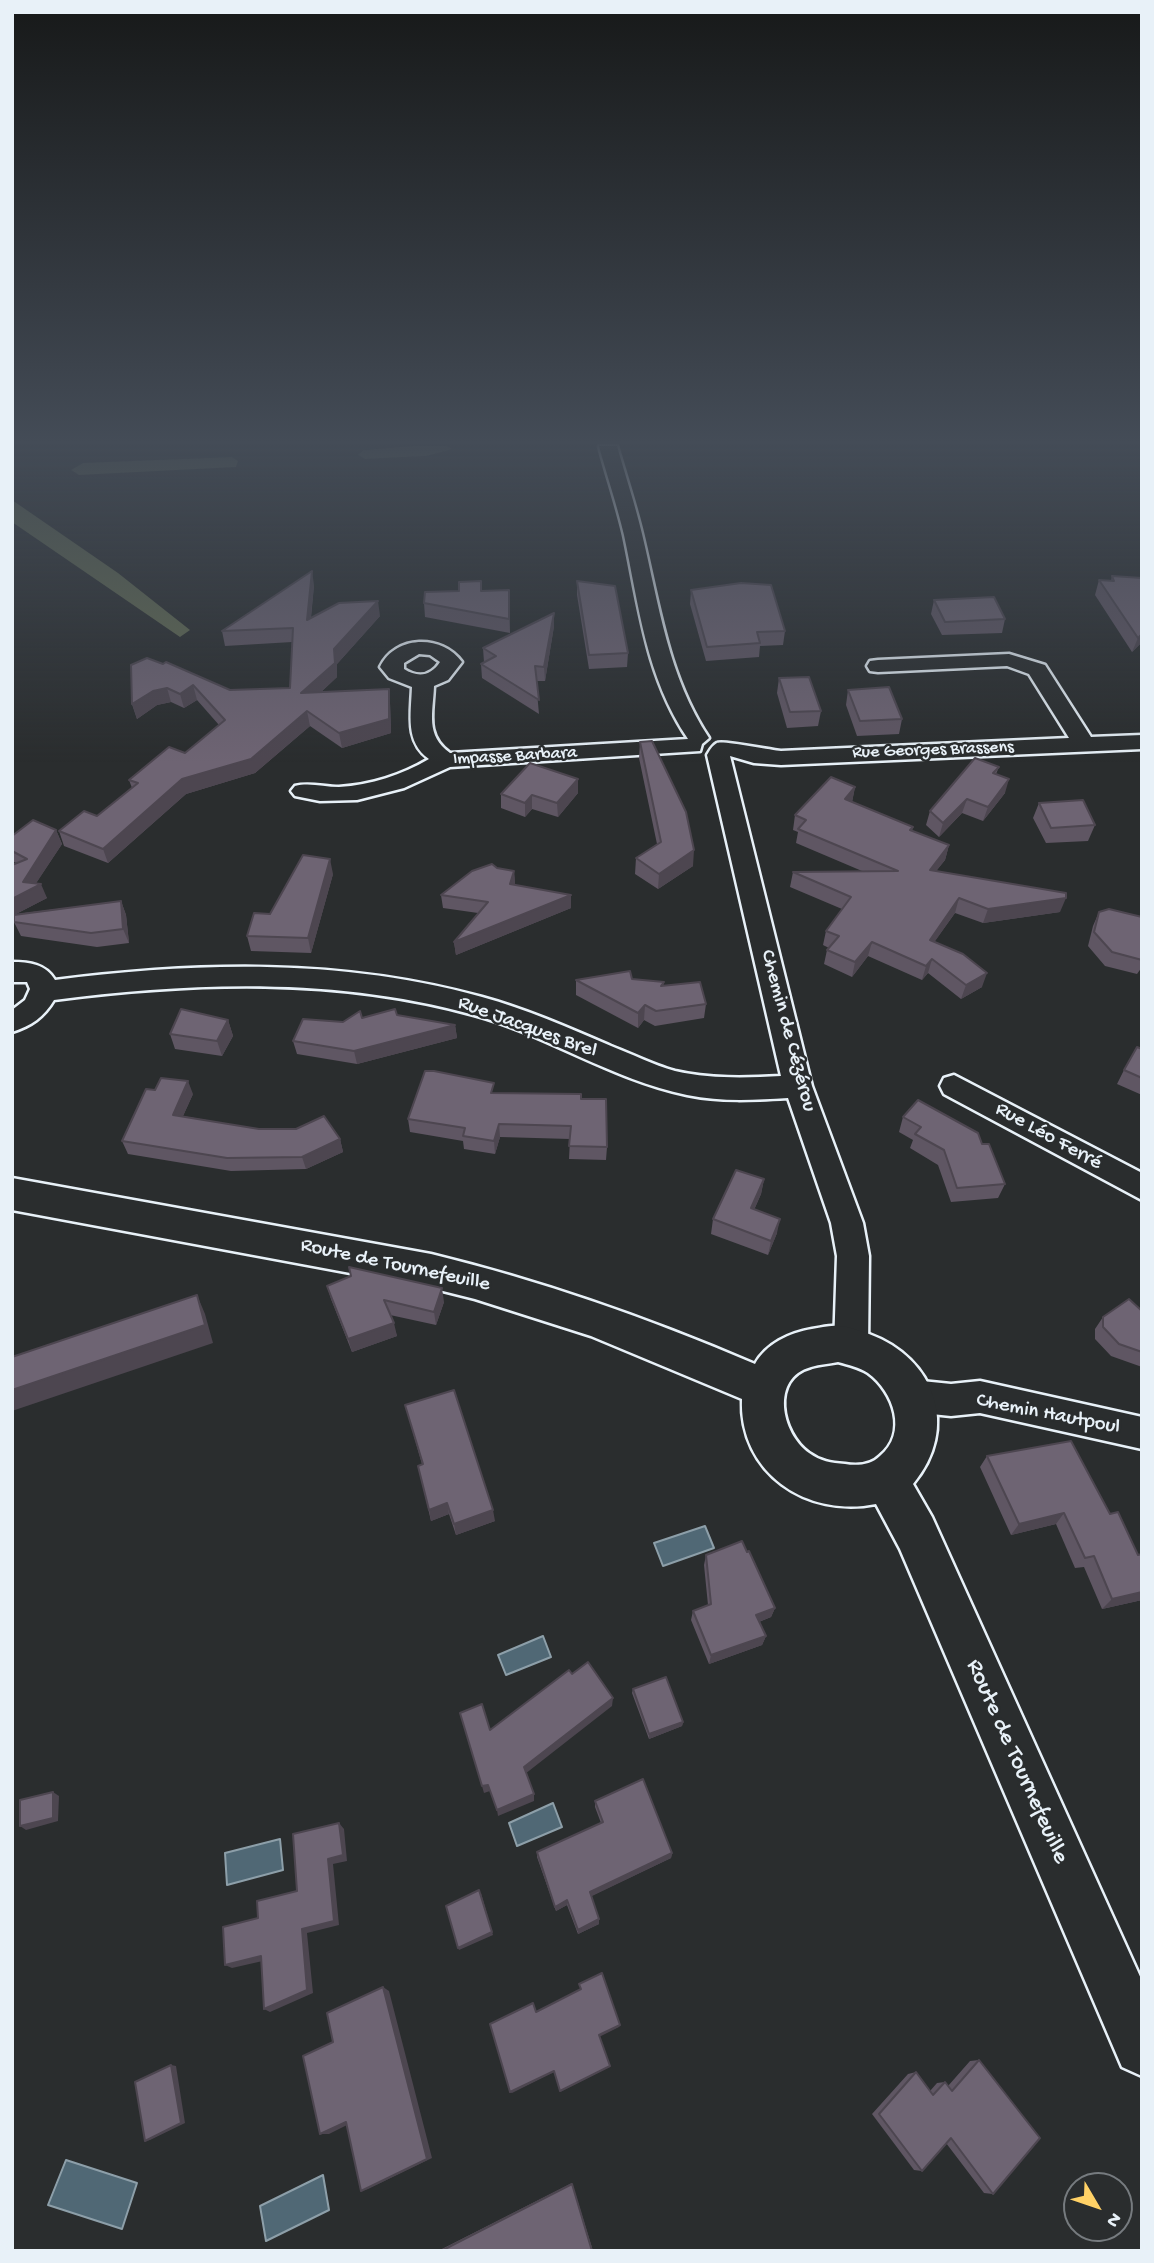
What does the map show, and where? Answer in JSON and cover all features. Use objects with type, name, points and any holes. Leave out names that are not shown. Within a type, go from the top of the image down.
[{"type":"street","points":[[637,552],[669,689],[695,742]]},
{"type":"street","points":[[878,666],[1009,660],[1037,670],[1085,745]]},
{"type":"street","points":[[423,681],[422,733],[427,747],[445,760]]},
{"type":"street","name":"Rue Georges Brassens","points":[[695,742],[714,737],[723,742],[722,752],[768,758],[1142,742]]},
{"type":"street","name":"Impasse Barbara","points":[[303,791],[339,796],[363,791],[428,771],[445,760],[695,742]]},
{"type":"street","name":"Chemin de Cézérou","points":[[722,752],[798,1086],[847,1223],[853,1256],[852,1347]]},
{"type":"street","points":[[12,972],[32,974],[42,981],[45,991],[40,1003],[29,1014],[12,1022]]},
{"type":"street","name":"Rue Jacques Brel","points":[[45,991],[121,981],[224,973],[384,985],[482,1007],[656,1077],[688,1085],[731,1088],[798,1086]]},
{"type":"street","name":"Rue Léo Ferré","points":[[954,1086],[1142,1188]]},
{"type":"street","name":"Route de Tournefeuille","points":[[12,1194],[431,1271],[499,1287],[580,1312],[764,1388]]},
{"type":"street","points":[[825,1343],[852,1347],[864,1350],[887,1363],[900,1377],[912,1396],[918,1416],[916,1438],[907,1459],[886,1479],[855,1487],[832,1486],[816,1481],[790,1466],[779,1454],[764,1426],[761,1407],[764,1388],[771,1372],[784,1358],[799,1349],[825,1343]]},
{"type":"street","name":"Chemin Hautpoul","points":[[912,1396],[951,1400],[980,1397],[1142,1433]]},
{"type":"street","name":"Route de Tournefeuille","points":[[886,1479],[916,1533],[1142,2047]]},
{"type":"green space","points":[[55,552],[87,552],[190,630],[180,637]]},
{"type":"water","points":[[705,1526],[714,1548],[663,1566],[654,1543]]},
{"type":"water","points":[[543,1636],[551,1657],[506,1675],[498,1655]]},
{"type":"water","points":[[553,1803],[562,1827],[517,1846],[509,1823]]},
{"type":"water","points":[[280,1839],[283,1870],[227,1885],[225,1853]]},
{"type":"water","points":[[66,2160],[137,2183],[122,2229],[48,2205]]},
{"type":"water","points":[[323,2175],[329,2210],[266,2241],[260,2206]]},
{"type":"building","points":[[312,571],[307,620],[339,603],[378,601],[334,649],[335,663],[301,693],[389,689],[389,719],[339,733],[307,711],[251,759],[182,779],[103,849],[59,831],[84,811],[97,816],[138,783],[129,780],[169,747],[185,753],[225,720],[193,685],[180,694],[167,688],[153,691],[132,704],[131,665],[147,658],[163,664],[166,662],[230,690],[290,688],[293,628],[222,631]]},
{"type":"building","points":[[1112,576],[1142,578],[1142,634],[1138,638],[1099,580],[1114,581]]},
{"type":"building","points":[[481,581],[481,591],[509,590],[509,619],[424,603],[425,592],[459,591],[459,582]]},
{"type":"building","points":[[577,581],[615,586],[628,653],[589,655]]},
{"type":"building","points":[[741,583],[771,585],[785,631],[757,632],[760,643],[707,647],[691,590]]},
{"type":"building","points":[[994,597],[1005,619],[945,622],[934,600]]},
{"type":"building","points":[[554,613],[544,667],[535,666],[539,700],[481,664],[496,656],[483,648]]},
{"type":"building","points":[[809,677],[821,711],[790,712],[779,678]]},
{"type":"building","points":[[889,687],[902,719],[860,721],[848,690]]},
{"type":"building","points":[[652,741],[686,812],[694,850],[659,874],[636,858],[661,842],[640,742]]},
{"type":"building","points":[[975,758],[999,767],[993,773],[1009,779],[988,807],[967,799],[943,823],[930,811]]},
{"type":"building","points":[[530,763],[578,779],[557,803],[532,795],[525,803],[501,794]]},
{"type":"building","points":[[831,777],[855,787],[845,799],[949,845],[930,870],[1066,893],[1066,898],[988,909],[959,898],[930,940],[963,954],[987,973],[966,985],[932,959],[926,966],[872,942],[855,962],[827,950],[839,936],[826,931],[851,897],[793,872],[898,871],[798,829],[806,820],[795,815]]},
{"type":"building","points":[[1083,800],[1095,825],[1051,828],[1039,803]]},
{"type":"building","points":[[33,820],[56,830],[23,882],[41,884],[12,899],[12,865],[27,859],[12,851],[12,836]]},
{"type":"building","points":[[303,855],[330,859],[308,938],[247,936],[254,913],[270,914]]},
{"type":"building","points":[[492,864],[497,868],[514,871],[510,884],[571,895],[454,942],[488,902],[441,895],[472,871]]},
{"type":"building","points":[[121,901],[123,929],[91,933],[14,922],[14,915]]},
{"type":"building","points":[[1109,909],[1142,917],[1142,960],[1112,952],[1094,932],[1099,912]]},
{"type":"building","points":[[630,971],[632,979],[664,982],[661,986],[700,982],[706,1004],[656,1011],[645,1005],[638,1013],[576,980]]},
{"type":"building","points":[[181,1009],[228,1020],[217,1041],[170,1034]]},
{"type":"building","points":[[395,1009],[397,1015],[455,1025],[354,1051],[293,1041],[303,1019],[343,1022],[360,1011],[362,1018]]},
{"type":"building","points":[[1137,1047],[1142,1049],[1142,1078],[1124,1070]]},
{"type":"building","points":[[425,1071],[494,1083],[491,1093],[581,1094],[581,1099],[606,1099],[607,1147],[569,1146],[571,1126],[499,1124],[494,1141],[463,1136],[465,1128],[408,1119]]},
{"type":"building","points":[[161,1078],[188,1081],[173,1115],[259,1129],[296,1129],[324,1116],[340,1139],[302,1157],[227,1158],[122,1141],[146,1089],[155,1090]]},
{"type":"building","points":[[918,1100],[978,1133],[982,1144],[989,1144],[1005,1184],[957,1188],[944,1150],[915,1134],[921,1127],[903,1117]]},
{"type":"building","points":[[736,1170],[764,1179],[751,1208],[780,1219],[771,1241],[713,1219]]},
{"type":"building","points":[[349,1267],[442,1288],[434,1312],[384,1300],[394,1323],[348,1339],[327,1286],[351,1276]]},
{"type":"building","points":[[197,1295],[205,1325],[12,1390],[12,1357]]},
{"type":"building","points":[[1129,1299],[1142,1311],[1142,1352],[1119,1344],[1103,1327],[1103,1317]]},
{"type":"building","points":[[454,1390],[493,1510],[454,1524],[447,1503],[429,1510],[418,1466],[423,1464],[405,1405]]},
{"type":"building","points":[[1071,1441],[1110,1514],[1118,1512],[1138,1555],[1142,1554],[1142,1592],[1112,1599],[1094,1556],[1085,1558],[1064,1513],[1019,1524],[987,1456]]},
{"type":"building","points":[[742,1541],[775,1608],[756,1615],[766,1636],[711,1655],[693,1611],[711,1604],[706,1555]]},
{"type":"building","points":[[588,1662],[613,1698],[524,1767],[534,1794],[497,1810],[488,1785],[482,1786],[460,1713],[482,1704],[490,1730],[569,1670],[572,1674]]},
{"type":"building","points":[[666,1677],[683,1722],[649,1734],[633,1689]]},
{"type":"building","points":[[643,1779],[672,1853],[590,1892],[599,1919],[578,1930],[567,1900],[555,1907],[537,1852],[603,1822],[595,1801]]},
{"type":"building","points":[[53,1792],[53,1818],[20,1826],[20,1800]]},
{"type":"building","points":[[339,1823],[343,1855],[328,1859],[334,1921],[302,1929],[307,1990],[264,2009],[261,1956],[225,1965],[223,1927],[258,1918],[257,1901],[297,1891],[293,1834]]},
{"type":"building","points":[[479,1890],[492,1932],[458,1948],[446,1906]]},
{"type":"building","points":[[602,1973],[620,2025],[599,2035],[610,2066],[560,2091],[554,2071],[510,2092],[490,2024],[533,2003],[536,2012],[581,1989],[579,1984]]},
{"type":"building","points":[[383,1987],[427,2159],[361,2191],[346,2122],[320,2134],[303,2056],[333,2042],[327,2013]]},
{"type":"building","points":[[979,2060],[1040,2138],[993,2194],[951,2138],[922,2171],[879,2114],[916,2072],[933,2095],[945,2082],[952,2091]]},
{"type":"building","points":[[171,2065],[181,2123],[145,2141],[135,2082]]},
{"type":"building","points":[[572,2184],[592,2251],[441,2251]]}]
